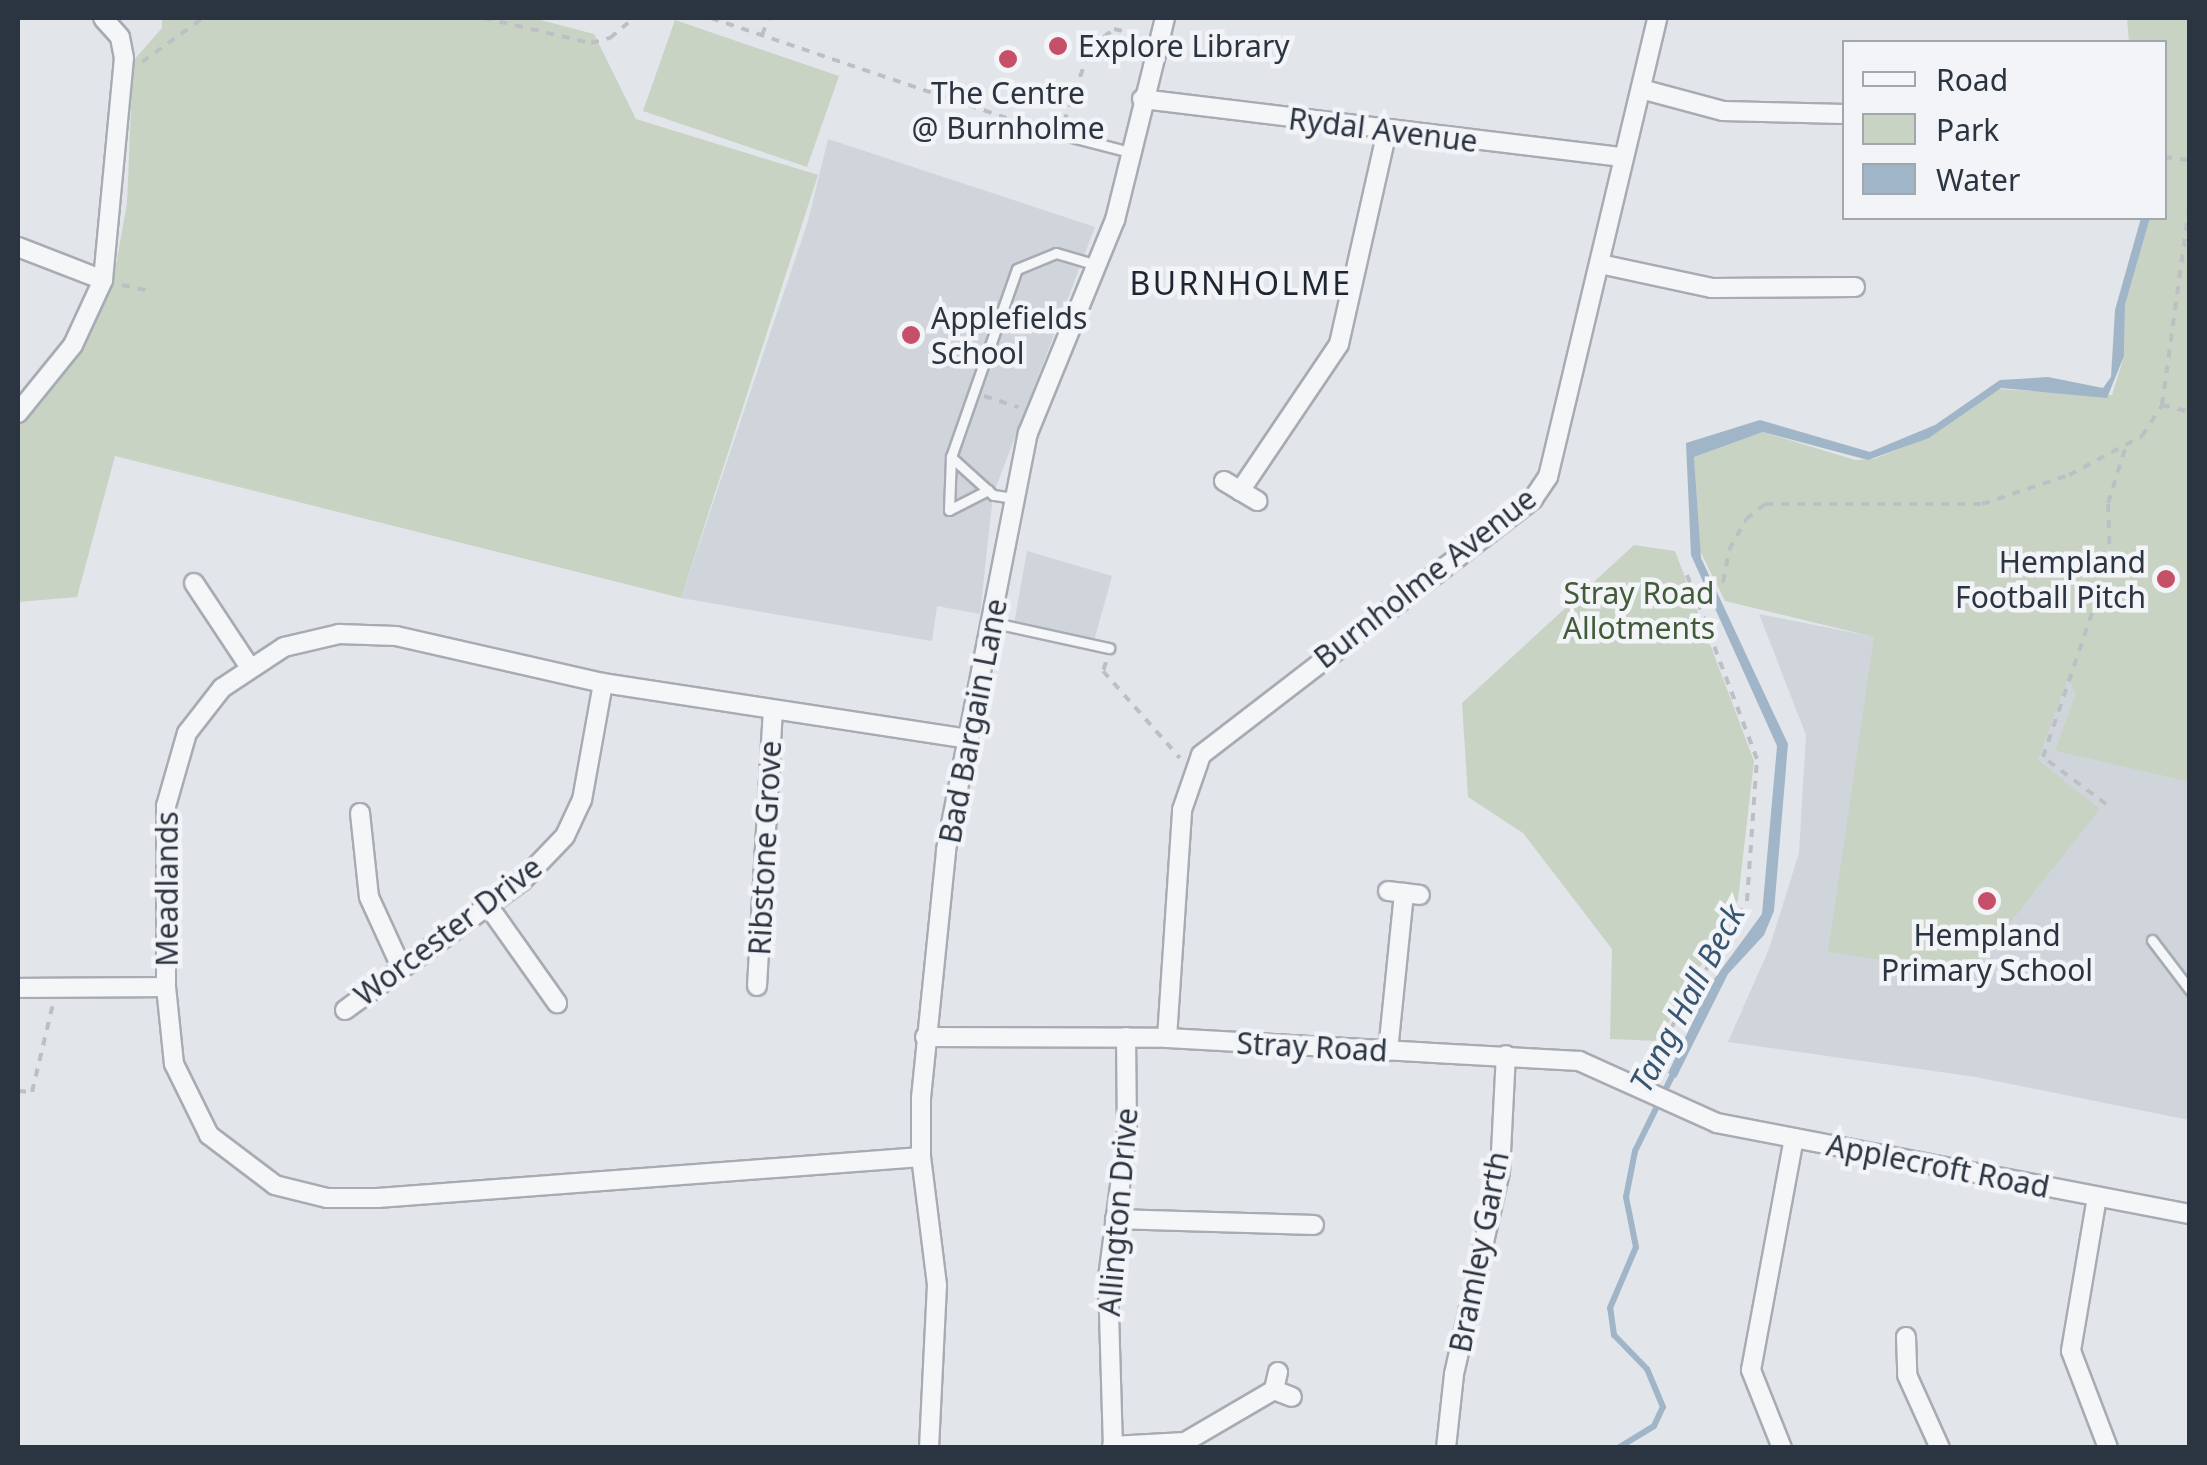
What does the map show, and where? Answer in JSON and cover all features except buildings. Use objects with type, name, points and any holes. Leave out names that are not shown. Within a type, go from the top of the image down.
[{"type":"street","points":[[18,413],[73,345],[103,280],[123,74],[120,37],[103,18]]},
{"type":"street","name":"Bad Bargain Lane","points":[[929,1448],[937,1284],[920,1157],[925,1037],[944,868],[995,623],[1013,498],[1036,413],[1099,266],[1165,18]]},
{"type":"street","name":"Burnholme Avenue","points":[[1167,1038],[1182,810],[1194,771],[1213,744],[1542,489],[1657,18]]},
{"type":"street","points":[[1640,89],[1723,111],[1842,114]]},
{"type":"street","name":"Rydal Avenue","points":[[1142,99],[1624,157]]},
{"type":"street","points":[[1241,491],[1339,344],[1387,131]]},
{"type":"street","points":[[18,247],[103,280]]},
{"type":"street","points":[[1600,264],[1712,288],[1855,287]]},
{"type":"street","points":[[194,584],[248,666]]},
{"type":"street","name":"Meadlands","points":[[920,1157],[378,1198],[302,1194],[252,1174],[208,1134],[191,1108],[174,1064],[166,986],[169,782],[204,708],[248,666],[310,638],[367,633],[603,683],[969,739]]},
{"type":"street","name":"Worcester Drive","points":[[344,1010],[489,907],[551,854],[575,818],[603,683]]},
{"type":"street","name":"Ribstone Grove","points":[[757,986],[773,710]]},
{"type":"street","points":[[360,813],[369,897],[402,970]]},
{"type":"street","points":[[1388,1051],[1404,893]]},
{"type":"street","points":[[489,907],[557,1003]]},
{"type":"street","points":[[18,988],[166,986]]},
{"type":"street","name":"Stray Road","points":[[925,1037],[1167,1038],[1579,1062],[1636,1084],[1688,1111]]},
{"type":"street","name":"Allington Drive","points":[[1112,1447],[1107,1302],[1127,1131],[1126,1038]]},
{"type":"street","name":"Bramley Garth","points":[[1446,1448],[1454,1374],[1500,1172],[1506,1056]]},
{"type":"street","name":"Applecroft Road","points":[[1688,1111],[1717,1123],[2190,1214]]},
{"type":"street","points":[[1782,1448],[1751,1370],[1794,1138]]},
{"type":"street","points":[[2097,1196],[2071,1351],[2108,1448]]},
{"type":"street","points":[[1116,1219],[1314,1226]]},
{"type":"street","points":[[1906,1337],[1907,1376],[1940,1448]]},
{"type":"street","points":[[1112,1447],[1185,1442],[1281,1386]]},
{"type":"lane","points":[[1033,127],[1130,152]]},
{"type":"lane","points":[[988,490],[949,510],[950,457],[1017,269],[1056,253],[1099,266]]},
{"type":"lane","points":[[950,457],[988,490],[1013,498]]},
{"type":"lane","points":[[995,623],[1109,648]]},
{"type":"lane","points":[[2152,940],[2190,990]]},
{"type":"path","points":[[123,74],[202,18]]},
{"type":"path","points":[[484,18],[591,43],[610,38],[634,18]]},
{"type":"path","points":[[711,18],[1033,127]]},
{"type":"path","points":[[762,35],[770,18]]},
{"type":"path","points":[[1060,136],[1091,46],[1114,28],[1158,40]]},
{"type":"path","points":[[1698,604],[1722,582],[1729,550],[1746,519],[1764,504],[1982,504],[2069,475],[2126,446],[2151,428],[2162,405],[2190,200]]},
{"type":"path","points":[[103,280],[150,292]]},
{"type":"path","points":[[974,392],[1036,413]]},
{"type":"path","points":[[2162,405],[2190,412]]},
{"type":"path","points":[[2106,804],[2042,757],[2110,560],[2108,503],[2126,446]]},
{"type":"path","points":[[1636,1084],[1747,901],[1757,759],[1687,575]]},
{"type":"path","points":[[1109,648],[1103,671],[1146,726],[1194,771]]},
{"type":"path","points":[[18,1090],[32,1092],[57,986]]},
{"type":"shaded area","name":"Applefields School","points":[[828,139],[1095,227],[993,495],[980,614],[937,606],[932,641],[681,598],[808,221]]},
{"type":"shaded area","points":[[1027,551],[1112,576],[1094,641],[1014,624]]},
{"type":"shaded area","name":"Hempland Primary School","points":[[1759,614],[2073,676],[2075,695],[2056,751],[2189,782],[2189,1120],[1976,1077],[1728,1042],[1769,949],[1799,853],[1806,735]]},
{"type":"green space","points":[[162,18],[533,18],[594,34],[636,119],[818,175],[681,598],[115,456],[77,597],[18,602],[18,423],[84,342],[114,276],[127,203],[133,61],[162,28]]},
{"type":"green space","points":[[2127,18],[2189,18],[2189,782],[2055,751],[2075,695],[2069,675],[2038,760],[2100,809],[1970,973],[1828,952],[1874,637],[1725,601],[1700,551],[1694,457],[1763,432],[1855,460],[1874,459],[1932,436],[1998,389],[2112,395],[2124,356],[2125,305],[2149,220],[2167,220],[2167,40],[2129,40]]},
{"type":"green space","points":[[675,20],[839,76],[807,167],[643,111]]},
{"type":"green space","name":"Stray Road Allotments","points":[[1634,545],[1675,551],[1754,761],[1738,900],[1658,1041],[1610,1039],[1612,949],[1523,833],[1468,797],[1462,703]]},
{"type":"water","points":[[2140,220],[2149,220],[2125,305],[2124,356],[2107,398],[2001,388],[1929,438],[1868,460],[1763,432],[1694,457],[1701,558],[1788,744],[1774,911],[1764,935],[1728,974],[1676,1078],[1668,1073],[1712,982],[1762,914],[1777,746],[1691,555],[1686,443],[1760,420],[1870,452],[1935,425],[2000,380],[2048,377],[2103,388],[2111,377],[2115,310]]},
{"type":"waterway","name":"Tang Hall Beck","points":[[1618,1448],[1654,1426],[1663,1407],[1647,1369],[1614,1335],[1610,1308],[1636,1247],[1626,1197],[1635,1151],[1675,1070]]},
{"type":"place","name":"Explore Library","points":[[1058,46]]},
{"type":"place","name":"The Centre @ Burnholme","points":[[1008,59]]},
{"type":"place","name":"Applefields School","points":[[911,335]]},
{"type":"place","name":"Hempland Football Pitch","points":[[2166,579]]},
{"type":"place","name":"Hempland Primary School","points":[[1987,901]]},
{"type":"district","name":"BURNHOLME","points":[[1241,283]]}]
